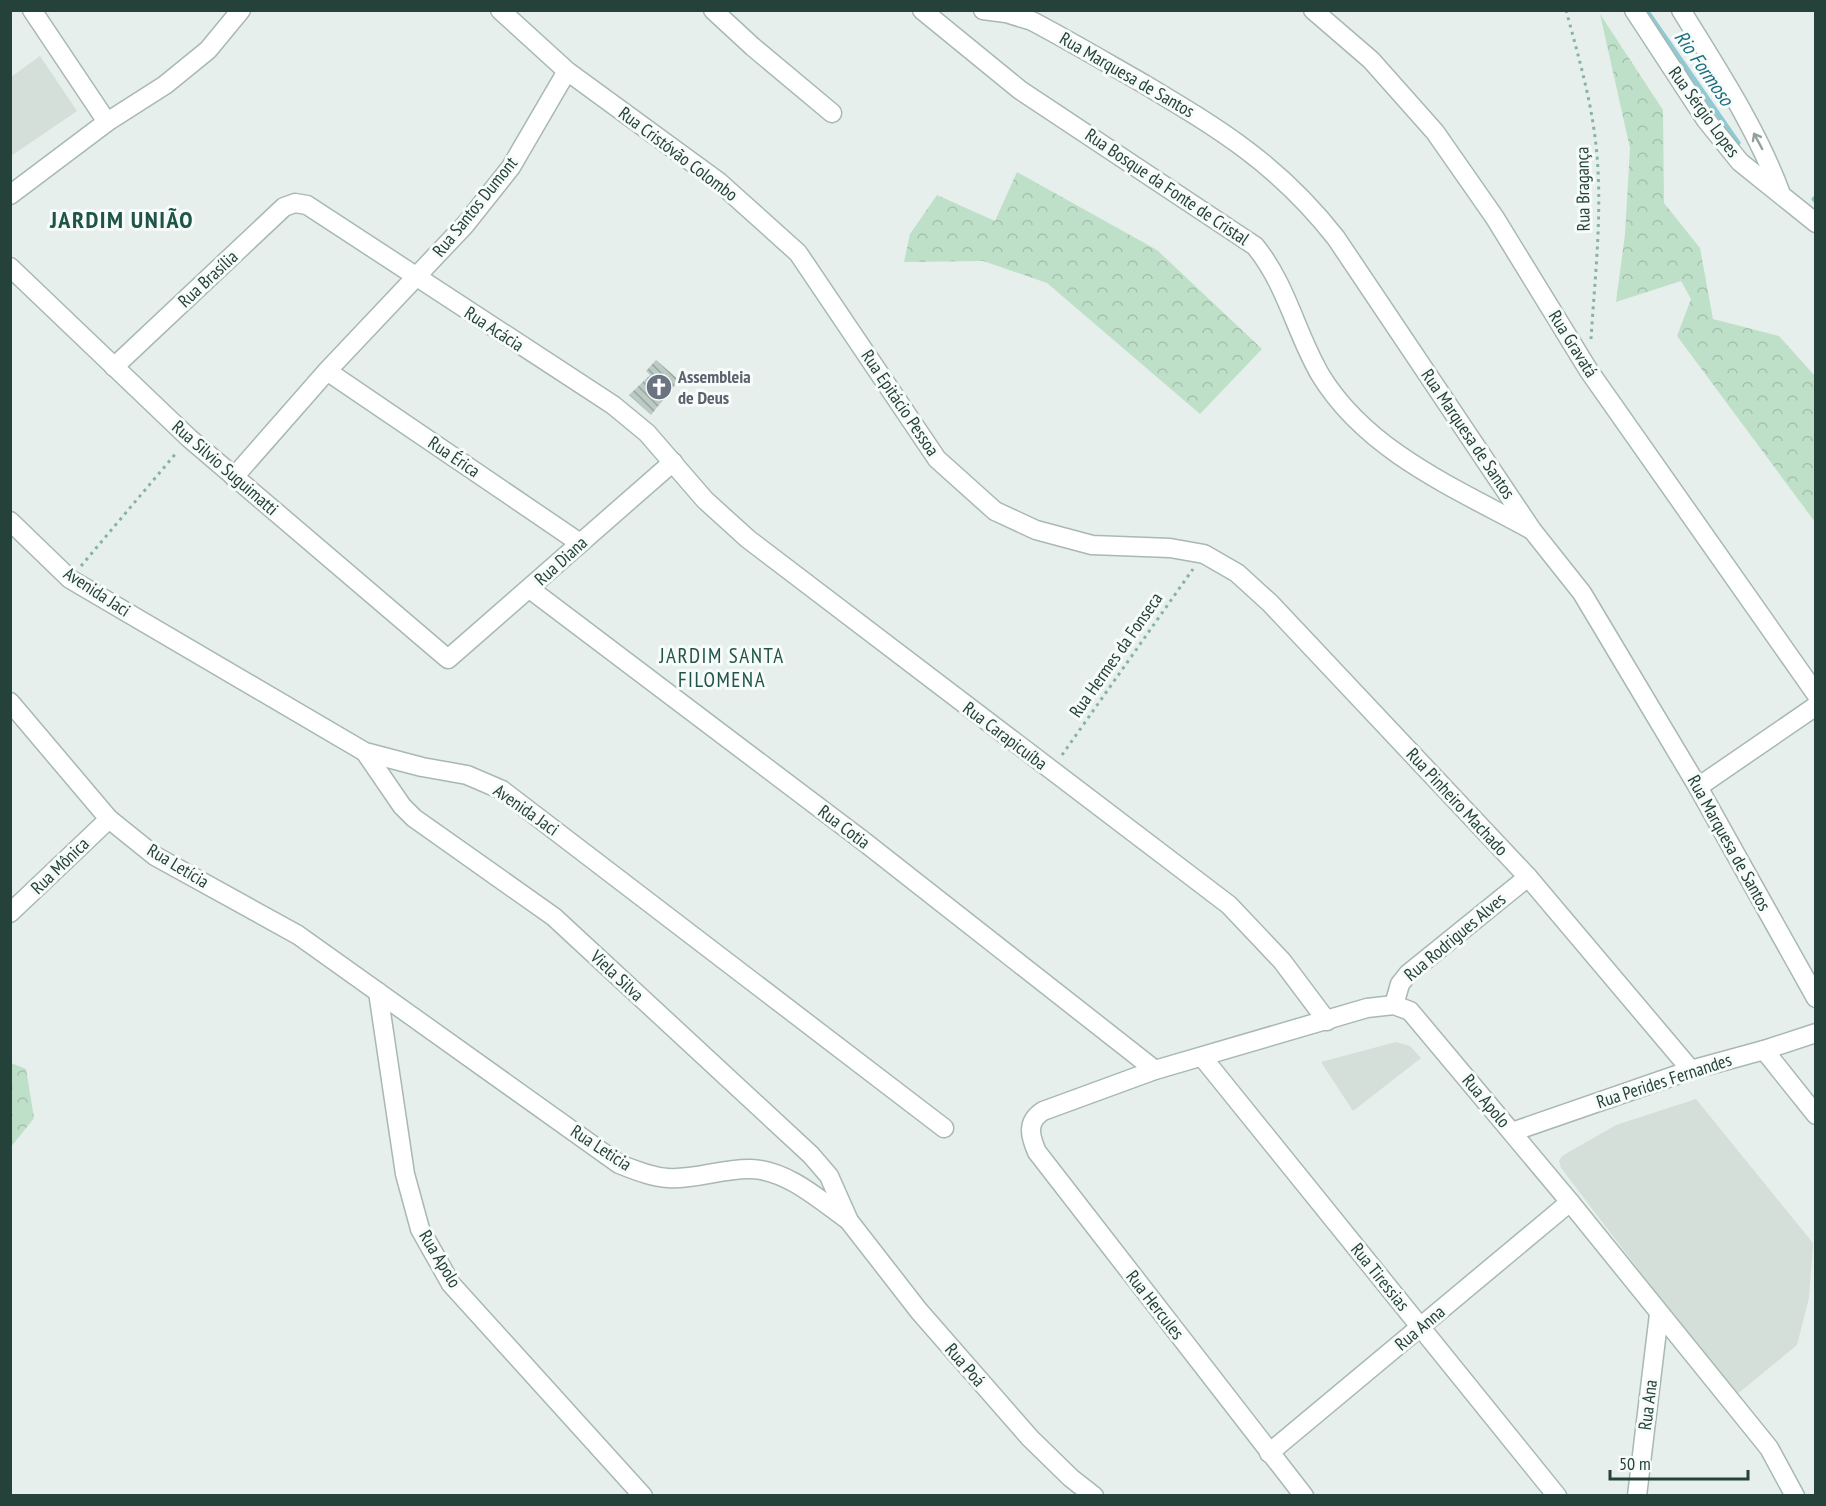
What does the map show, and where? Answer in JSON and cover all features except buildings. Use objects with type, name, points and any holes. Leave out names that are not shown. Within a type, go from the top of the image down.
[{"type":"street","points":[[32,10],[107,122]]},
{"type":"street","points":[[10,195],[107,122],[165,85],[208,50],[241,10]]},
{"type":"street","name":"Rua Cristóvão Colombo","points":[[500,10],[567,71],[719,182],[798,254],[840,312]]},
{"type":"street","points":[[713,10],[832,113]]},
{"type":"street","name":"Rua Bosque da Fonte de Cristal","points":[[922,10],[1020,90],[1255,246],[1270,264],[1321,376],[1361,425],[1410,464],[1532,530]]},
{"type":"street","name":"Rua Marquesa de Santos","points":[[983,10],[1006,13],[1032,21],[1224,132],[1276,173],[1312,208],[1336,238],[1532,530],[1582,593],[1698,786],[1815,998]]},
{"type":"street","name":"Rua Gravatá","points":[[1313,10],[1371,60],[1435,132],[1496,218],[1589,371],[1815,694]]},
{"type":"street","name":"Rua Sérgio Lopes","points":[[1634,10],[1706,120],[1740,162],[1815,223]]},
{"type":"street","points":[[1681,10],[1731,90],[1769,162],[1781,195]]},
{"type":"street","name":"Rua Santos Dumont","points":[[234,477],[327,371],[465,225],[511,167],[567,71]]},
{"type":"street","name":"Rua Brasília","points":[[114,367],[284,207],[295,202],[307,205]]},
{"type":"street","name":"Rua Acácia","points":[[307,205],[415,278],[613,405],[647,433],[673,462]]},
{"type":"street","name":"Rua Silvio Suguimatti","points":[[10,267],[189,438],[449,659]]},
{"type":"street","name":"Rua Epitácio Pessoa","points":[[840,312],[937,459],[995,511],[1036,530],[1092,545],[1170,548],[1204,554]]},
{"type":"street","name":"Rua Érica","points":[[327,371],[580,543]]},
{"type":"street","name":"Rua Diana","points":[[449,659],[673,462]]},
{"type":"street","name":"Rua Carapicuíba","points":[[673,462],[705,500],[748,539],[1229,905],[1282,961],[1327,1021]]},
{"type":"street","name":"Avenida Jaci","points":[[11,520],[70,579],[365,752],[422,768],[467,775],[502,790],[944,1128]]},
{"type":"street","name":"Rua Pinheiro Machado","points":[[1204,554],[1237,573],[1270,603],[1528,877],[1691,1070]]},
{"type":"street","name":"Rua Cotia","points":[[530,589],[862,840],[1155,1070]]},
{"type":"street","name":"Rua Letícia","points":[[10,702],[109,819],[155,856],[298,935],[378,992]]},
{"type":"street","points":[[1698,786],[1815,706]]},
{"type":"street","name":"Viela Silva","points":[[365,752],[402,806],[414,818],[554,917],[811,1155],[829,1176],[849,1221]]},
{"type":"street","name":"Rua Mônica","points":[[10,913],[109,819]]},
{"type":"street","name":"Rua Rodrigues Alves","points":[[1394,1005],[1400,984],[1408,974],[1528,877]]},
{"type":"street","name":"Rua Leticia","points":[[378,992],[619,1164],[643,1174],[669,1178],[752,1169],[779,1176],[796,1185],[849,1221]]},
{"type":"street","name":"Rua Apolo","points":[[378,992],[405,1174],[420,1229],[451,1284],[643,1496]]},
{"type":"street","points":[[1155,1070],[1203,1058],[1367,1008],[1394,1005]]},
{"type":"street","name":"Rua Apolo","points":[[1394,1005],[1410,1011],[1570,1202],[1769,1448],[1795,1496]]},
{"type":"street","name":"Rua Perides Fernandes","points":[[1512,1132],[1691,1070],[1815,1033]]},
{"type":"street","points":[[1764,1050],[1815,1115]]},
{"type":"street","name":"Rua Tiressias","points":[[1203,1058],[1557,1496]]},
{"type":"street","name":"Rua Hercules","points":[[1155,1070],[1043,1111],[1035,1116],[1030,1136],[1037,1152],[1304,1496]]},
{"type":"street","name":"Rua Anna","points":[[1269,1453],[1570,1202]]},
{"type":"street","name":"Rua Poá","points":[[849,1221],[919,1311],[1023,1430],[1071,1478],[1094,1496]]},
{"type":"street","name":"Rua Ana","points":[[1637,1496],[1659,1314]]},
{"type":"path","name":"Rua Bragança","points":[[1566,10],[1586,84],[1596,146],[1599,204],[1589,371]]},
{"type":"path","points":[[70,579],[189,438]]},
{"type":"path","name":"Rua Hermes da Fonseca","points":[[1050,771],[1204,554]]},
{"type":"shaded area","points":[[40,56],[77,111],[11,156],[11,77]]},
{"type":"shaded area","points":[[1396,1042],[1410,1046],[1421,1058],[1353,1111],[1321,1062]]},
{"type":"shaded area","points":[[1696,1099],[1813,1243],[1809,1298],[1797,1345],[1735,1396],[1561,1168],[1559,1161],[1562,1156],[1616,1125]]},
{"type":"green space","points":[[1600,14],[1663,110],[1664,203],[1700,248],[1713,319],[1779,336],[1815,376],[1815,522],[1677,336],[1691,299],[1681,281],[1616,302],[1625,234],[1630,148]]},
{"type":"green space","points":[[1017,172],[1157,250],[1262,349],[1200,414],[1047,283],[983,261],[904,262],[910,234],[937,195],[995,221]]},
{"type":"green space","points":[[11,1063],[26,1069],[34,1118],[11,1147]]},
{"type":"waterway","name":"Rio Formoso","points":[[1646,10],[1738,143]]},
{"type":"place","name":"Assembleia de Deus","points":[[659,387]]},
{"type":"district","name":"JARDIM UNIÃO","points":[[122,220]]},
{"type":"district","name":"JARDIM SANTA FILOMENA","points":[[722,668]]}]
